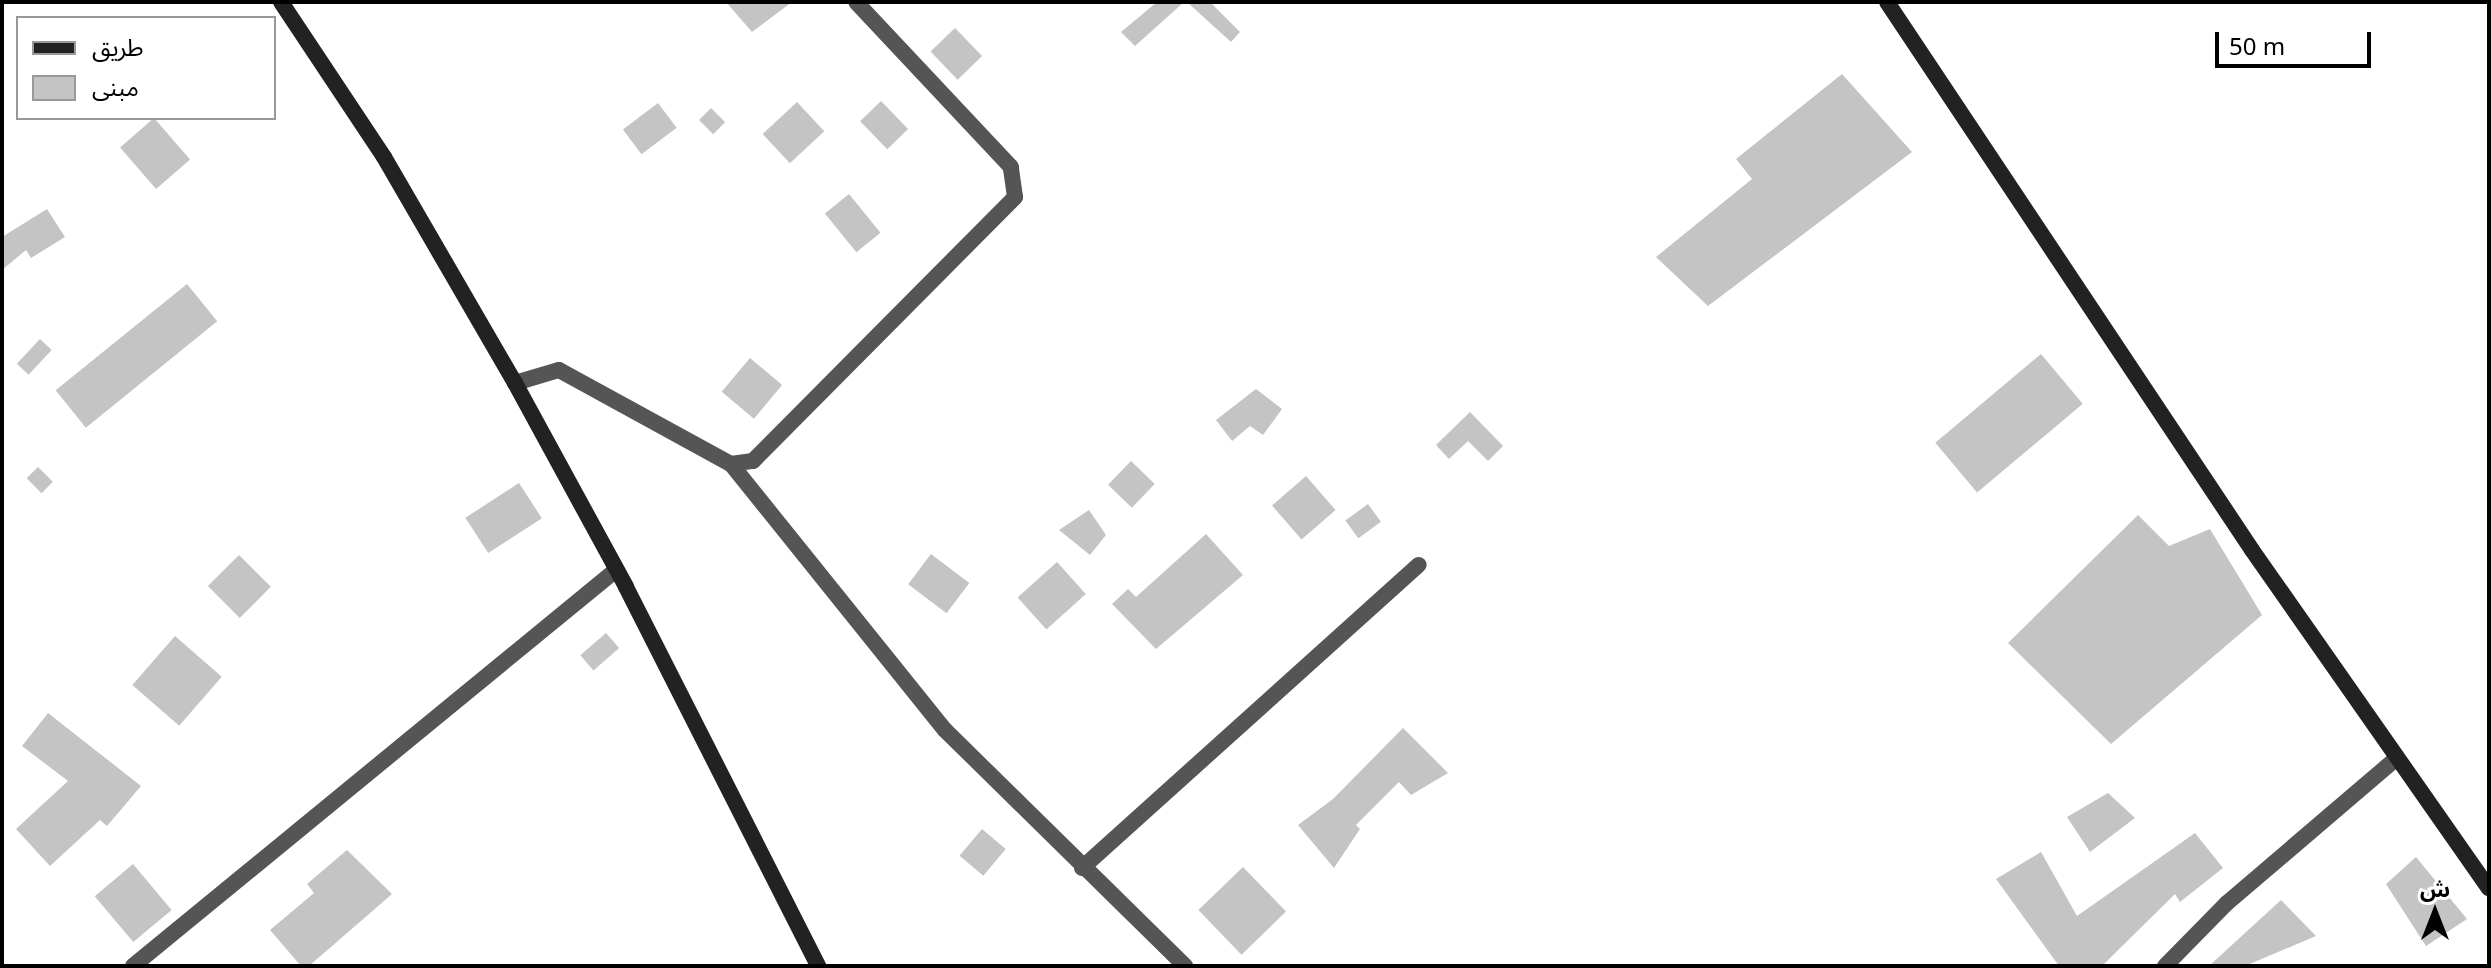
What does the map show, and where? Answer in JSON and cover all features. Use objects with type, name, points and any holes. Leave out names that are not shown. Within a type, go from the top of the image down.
[{"type":"street","points":[[281,2],[384,157],[515,383],[616,570],[818,966]]},
{"type":"street","points":[[731,464],[753,461],[1015,197],[1011,167],[856,2]]},
{"type":"street","points":[[1887,2],[2082,299],[2489,888]]},
{"type":"street","points":[[515,383],[559,370],[731,464],[945,730],[1185,966]]},
{"type":"street","points":[[1082,868],[1419,565]]},
{"type":"street","points":[[133,966],[616,570]]},
{"type":"street","points":[[2165,966],[2227,903],[2397,758]]},
{"type":"building","points":[[726,2],[792,2],[752,32]]},
{"type":"building","points":[[1157,2],[1184,2],[1135,46],[1121,32]]},
{"type":"building","points":[[1187,2],[1210,2],[1240,32],[1231,42]]},
{"type":"building","points":[[955,28],[982,56],[958,80],[931,52]]},
{"type":"building","points":[[1842,74],[1912,152],[1708,306],[1656,257],[1752,179],[1736,159]]},
{"type":"building","points":[[881,101],[908,129],[887,149],[860,121]]},
{"type":"building","points":[[797,102],[824,131],[790,163],[763,134]]},
{"type":"building","points":[[658,103],[677,128],[642,154],[623,129]]},
{"type":"building","points":[[711,108],[725,122],[713,134],[699,120]]},
{"type":"building","points":[[152,120],[156,120],[190,160],[156,189],[120,148]]},
{"type":"building","points":[[849,194],[880,233],[856,252],[825,214]]},
{"type":"building","points":[[47,209],[65,237],[31,258],[26,250],[2,270],[2,237]]},
{"type":"building","points":[[187,284],[217,321],[86,428],[56,390]]},
{"type":"building","points":[[40,339],[52,350],[29,375],[17,364]]},
{"type":"building","points":[[2041,354],[2083,404],[1977,492],[1935,443]]},
{"type":"building","points":[[750,358],[782,385],[754,419],[722,392]]},
{"type":"building","points":[[1256,389],[1282,409],[1263,435],[1250,426],[1232,441],[1216,420]]},
{"type":"building","points":[[1470,412],[1503,446],[1488,461],[1468,441],[1449,459],[1436,445]]},
{"type":"building","points":[[1131,461],[1155,484],[1132,508],[1108,485]]},
{"type":"building","points":[[38,467],[53,482],[42,493],[27,478]]},
{"type":"building","points":[[1306,476],[1336,510],[1302,539],[1272,506]]},
{"type":"building","points":[[519,483],[542,518],[488,553],[465,518]]},
{"type":"building","points":[[1368,504],[1381,522],[1358,538],[1345,520]]},
{"type":"building","points":[[1089,510],[1106,535],[1090,555],[1059,530]]},
{"type":"building","points":[[2138,515],[2169,546],[2210,529],[2262,615],[2111,744],[2008,643]]},
{"type":"building","points":[[1206,534],[1243,575],[1156,649],[1112,604],[1128,589],[1136,597]]},
{"type":"building","points":[[931,554],[969,583],[946,613],[908,584]]},
{"type":"building","points":[[239,555],[271,587],[240,618],[208,586]]},
{"type":"building","points":[[1057,562],[1086,594],[1046,629],[1018,597]]},
{"type":"building","points":[[606,633],[619,648],[593,670],[580,655]]},
{"type":"building","points":[[175,636],[222,677],[179,726],[132,685]]},
{"type":"building","points":[[48,713],[141,786],[107,826],[100,820],[50,866],[16,829],[68,781],[22,746]]},
{"type":"building","points":[[1403,728],[1448,773],[1411,795],[1399,782],[1356,825],[1360,829],[1334,868],[1298,825],[1333,799]]},
{"type":"building","points":[[2108,793],[2135,818],[2090,852],[2067,817]]},
{"type":"building","points":[[982,829],[1006,849],[983,876],[960,856]]},
{"type":"building","points":[[2195,833],[2223,868],[2180,902],[2175,894],[2102,966],[2059,966],[1996,879],[2041,852],[2077,916]]},
{"type":"building","points":[[347,850],[392,894],[309,966],[301,966],[270,930],[314,893],[307,884]]},
{"type":"building","points":[[2416,857],[2467,919],[2426,946],[2386,884]]},
{"type":"building","points":[[133,864],[172,910],[133,942],[95,896]]},
{"type":"building","points":[[1243,867],[1286,912],[1241,955],[1198,910]]},
{"type":"building","points":[[2281,900],[2316,936],[2245,966],[2209,966]]}]
